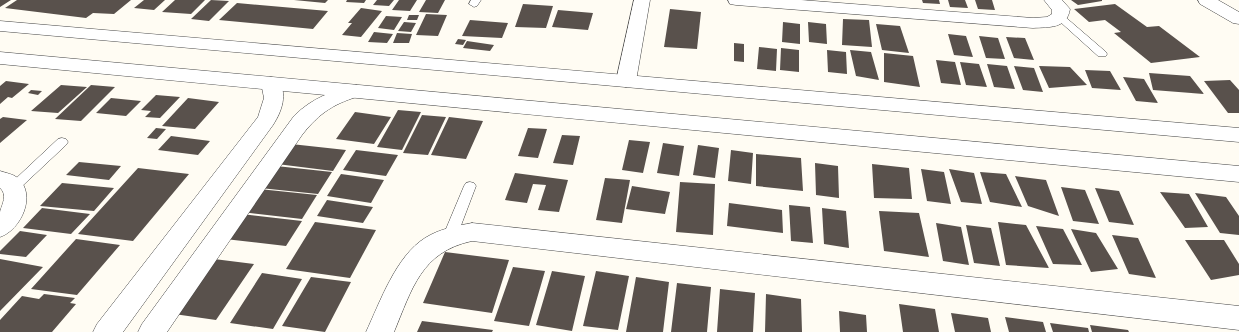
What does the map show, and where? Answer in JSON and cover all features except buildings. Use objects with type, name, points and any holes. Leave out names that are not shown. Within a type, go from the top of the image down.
[{"type":"street","points":[[626,81],[642,0]]},
{"type":"street","points":[[736,0],[779,2],[1034,23],[1050,22],[1060,17],[1061,9],[1052,0]]},
{"type":"street","points":[[1206,0],[1239,19]]},
{"type":"street","points":[[0,26],[1239,135]]},
{"type":"street","points":[[8,58],[52,31]]},
{"type":"street","points":[[8,58],[1239,174]]},
{"type":"street","points":[[107,332],[266,120],[274,100],[274,91],[271,83]]},
{"type":"street","points":[[152,332],[308,112],[322,102],[338,95],[356,91]]},
{"type":"street","points":[[0,228],[12,212],[17,198],[7,183]]},
{"type":"street","points":[[380,332],[412,265],[428,248],[450,236],[472,232],[1239,318]]},
{"type":"lane","points":[[1060,17],[1102,54]]},
{"type":"lane","points":[[7,183],[62,142]]},
{"type":"lane","points":[[450,236],[470,186]]}]
